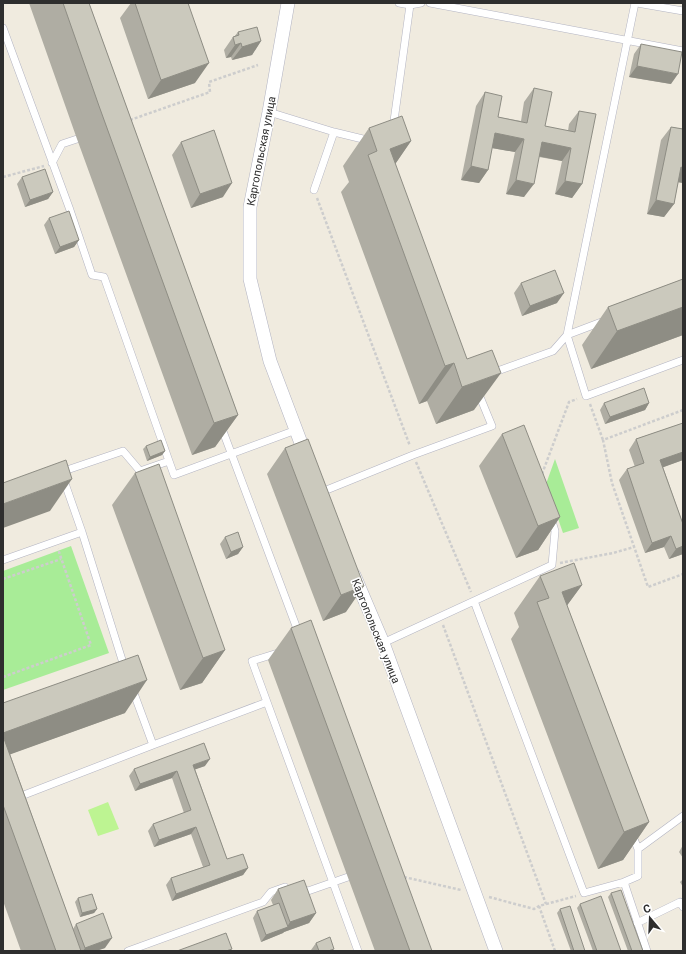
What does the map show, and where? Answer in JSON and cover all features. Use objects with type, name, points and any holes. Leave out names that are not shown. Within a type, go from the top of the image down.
[{"type":"street","name":"Каргопольская улица","points":[[288,3],[250,208],[250,279],[270,361],[325,507]]},
{"type":"street","name":"Каргопольская улица","points":[[349,564],[383,643],[496,951]]},
{"type":"lane","points":[[399,3],[410,5],[421,3]]},
{"type":"lane","points":[[430,3],[627,39],[683,51]]},
{"type":"lane","points":[[683,11],[636,3],[627,39],[567,335],[586,396],[683,360]]},
{"type":"lane","points":[[392,137],[410,5]]},
{"type":"lane","points":[[3,28],[70,210],[92,275],[104,277],[174,475],[296,430]]},
{"type":"lane","points":[[269,112],[334,132],[377,142]]},
{"type":"lane","points":[[314,190],[334,132]]},
{"type":"lane","points":[[52,163],[62,144],[77,139]]},
{"type":"lane","points":[[488,375],[553,351],[567,335],[610,319]]},
{"type":"lane","points":[[319,493],[413,455],[492,426],[476,387]]},
{"type":"lane","points":[[218,417],[303,645]]},
{"type":"lane","points":[[126,670],[82,532],[58,473],[123,451],[140,472],[169,461]]},
{"type":"lane","points":[[383,643],[474,601],[553,568],[555,532],[548,511]]},
{"type":"lane","points":[[3,560],[82,532]]},
{"type":"lane","points":[[474,601],[584,893],[624,882],[638,876],[638,848],[630,826]]},
{"type":"lane","points":[[288,649],[252,661],[358,951]]},
{"type":"lane","points":[[116,666],[123,663]]},
{"type":"lane","points":[[129,678],[153,745]]},
{"type":"lane","points":[[15,806],[12,800],[267,702]]},
{"type":"lane","points":[[638,848],[683,816]]},
{"type":"lane","points":[[128,951],[263,902],[271,892],[290,885],[308,891],[348,877]]},
{"type":"lane","points":[[624,882],[647,951]]},
{"type":"lane","points":[[637,923],[680,902],[683,907]]},
{"type":"path","points":[[128,121],[210,92],[209,82],[258,65]]},
{"type":"path","points":[[3,177],[52,163]]},
{"type":"path","points":[[314,190],[413,455],[474,601]]},
{"type":"path","points":[[541,476],[569,402],[586,396],[603,440],[612,483],[648,587],[683,574]]},
{"type":"path","points":[[603,440],[683,410]]},
{"type":"path","points":[[553,568],[614,553],[634,546]]},
{"type":"path","points":[[3,579],[61,559],[91,646],[3,677]]},
{"type":"path","points":[[440,616],[546,904]]},
{"type":"path","points":[[555,951],[539,906],[584,893]]},
{"type":"green space","points":[[555,459],[579,528],[563,533],[546,484]]},
{"type":"green space","points":[[71,546],[109,653],[3,690],[3,571]]},
{"type":"green space","points":[[108,802],[119,829],[98,836],[88,810]]},
{"type":"building","points":[[63,3],[89,3],[238,415],[214,423]]},
{"type":"building","points":[[135,3],[188,3],[209,63],[161,80]]},
{"type":"building","points":[[257,27],[261,41],[242,47],[241,43],[235,45],[233,37],[239,35],[238,32]]},
{"type":"building","points":[[641,44],[682,52],[678,74],[637,66]]},
{"type":"building","points":[[534,88],[552,92],[545,126],[575,132],[579,111],[596,114],[582,184],[565,181],[571,148],[542,142],[534,184],[516,180],[524,139],[495,133],[488,170],[471,166],[485,92],[502,96],[498,117],[527,123]]},
{"type":"building","points":[[402,116],[411,141],[390,149],[467,359],[492,350],[501,373],[462,387],[454,363],[445,366],[368,155],[377,151],[369,128]]},
{"type":"building","points":[[671,127],[683,129],[683,168],[681,167],[674,204],[656,200]]},
{"type":"building","points":[[214,130],[232,183],[200,194],[181,142]]},
{"type":"building","points":[[45,169],[53,192],[30,200],[22,177]]},
{"type":"building","points":[[69,211],[79,240],[60,247],[49,218]]},
{"type":"building","points":[[555,270],[564,293],[530,306],[521,283]]},
{"type":"building","points":[[683,279],[683,307],[617,331],[608,307]]},
{"type":"building","points":[[644,388],[649,403],[610,417],[604,403]]},
{"type":"building","points":[[683,423],[683,452],[660,460],[683,524],[683,546],[676,549],[671,536],[652,543],[627,469],[644,463],[636,439]]},
{"type":"building","points":[[524,425],[560,517],[538,526],[502,434]]},
{"type":"building","points":[[308,439],[364,586],[341,595],[285,448]]},
{"type":"building","points":[[161,440],[165,451],[150,457],[146,446]]},
{"type":"building","points":[[66,460],[72,479],[3,504],[3,483]]},
{"type":"building","points":[[159,464],[225,650],[203,658],[135,473]]},
{"type":"building","points":[[238,532],[243,547],[231,552],[225,537]]},
{"type":"building","points":[[574,563],[582,585],[562,592],[649,822],[624,832],[537,602],[549,598],[540,576]]},
{"type":"building","points":[[311,620],[432,951],[410,951],[291,628]]},
{"type":"building","points":[[138,655],[147,680],[3,733],[3,703]]},
{"type":"building","points":[[3,736],[81,951],[56,951],[3,805]]},
{"type":"building","points":[[204,743],[210,759],[193,765],[227,859],[243,854],[248,868],[176,894],[171,878],[210,865],[196,827],[159,840],[153,824],[191,810],[177,771],[140,784],[134,769]]},
{"type":"building","points":[[304,880],[316,913],[290,922],[278,889]]},
{"type":"building","points":[[621,890],[643,951],[632,951],[611,893]]},
{"type":"building","points":[[92,894],[97,909],[82,913],[78,898]]},
{"type":"building","points":[[601,896],[621,951],[597,951],[580,904]]},
{"type":"building","points":[[279,903],[288,927],[266,935],[257,911]]},
{"type":"building","points":[[570,906],[585,951],[574,951],[560,909]]},
{"type":"building","points":[[103,913],[112,938],[85,948],[76,924]]},
{"type":"building","points":[[226,933],[232,949],[226,951],[177,951]]},
{"type":"building","points":[[330,937],[334,949],[319,951],[316,943]]}]
